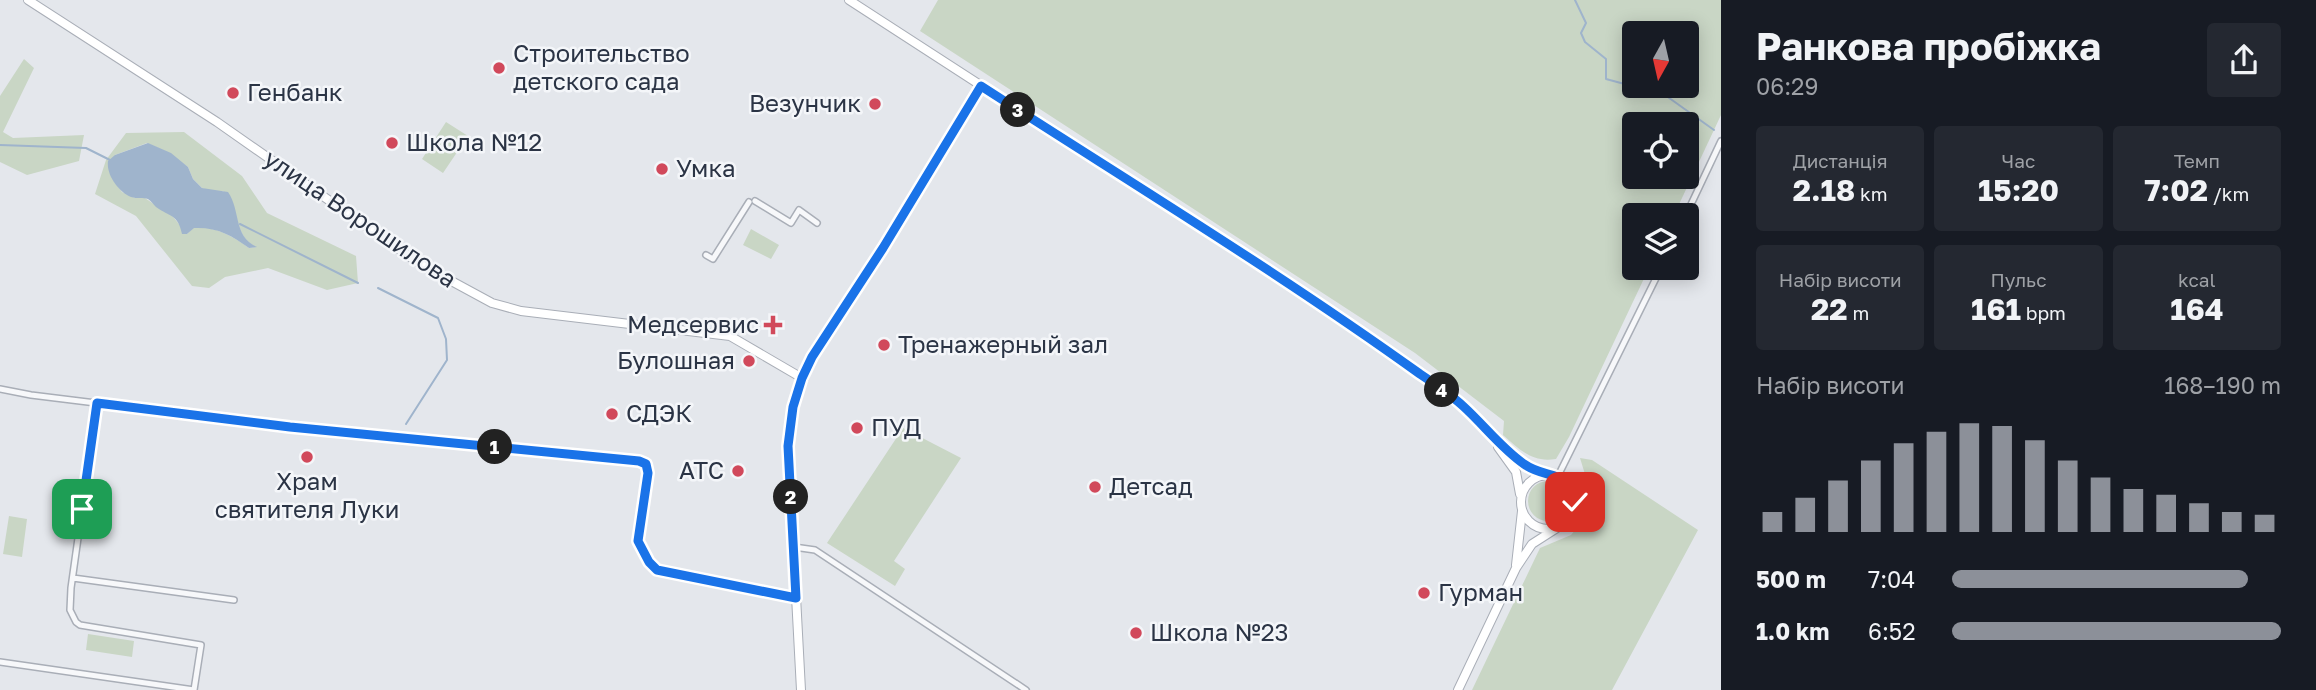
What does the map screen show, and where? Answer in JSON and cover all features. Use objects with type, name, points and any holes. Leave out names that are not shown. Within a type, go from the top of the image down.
[{"type":"main road","name":"улица Ворошилова","points":[[28,0],[217,122],[420,264],[492,303],[521,311],[730,336],[802,378]]},
{"type":"main road","points":[[849,0],[1349,324],[1462,405],[1525,465],[1567,482],[1575,502],[1573,513],[1566,522],[1532,544],[1516,568],[1458,690]]},
{"type":"main road","points":[[801,690],[788,446],[793,407],[812,357],[883,248],[981,86]]},
{"type":"main road","points":[[1484,427],[1516,472],[1522,508],[1516,568]]},
{"type":"main road","points":[[1521,495],[1532,479],[1554,475]]},
{"type":"main road","points":[[1522,508],[1525,518],[1534,526],[1545,529],[1557,527]]},
{"type":"street","points":[[1692,203],[1721,141]]},
{"type":"street","points":[[706,255],[713,259],[752,202],[791,223],[799,210],[817,223]]},
{"type":"street","points":[[1554,475],[1655,280]]},
{"type":"street","points":[[0,389],[290,427],[639,461],[646,464],[648,473],[638,541],[649,562],[657,570],[796,598]]},
{"type":"street","points":[[0,662],[194,690],[201,645],[80,625],[70,610],[97,403]]},
{"type":"street","points":[[794,547],[815,550],[1026,690]]},
{"type":"street","points":[[73,578],[234,600]]},
{"type":"green space","points":[[938,0],[1721,0],[1721,115],[1699,162],[1699,112],[1622,112],[1622,189],[1686,189],[1680,203],[1622,203],[1622,280],[1643,280],[1556,459],[1533,457],[1515,446],[1503,435],[1504,421],[1415,353],[920,31]]},
{"type":"green space","points":[[24,59],[34,68],[3,132],[13,138],[84,135],[79,161],[27,175],[0,162],[0,96]]},
{"type":"green space","points":[[446,122],[468,136],[443,173],[422,159]]},
{"type":"green space","points":[[184,132],[242,176],[267,213],[356,256],[358,283],[327,290],[268,268],[225,277],[209,288],[192,286],[136,216],[95,194],[106,160],[126,133]],"holes":[[[147,143],[167,152],[188,167],[193,179],[202,188],[223,191],[233,206],[243,236],[256,247],[249,248],[210,228],[194,227],[187,234],[170,213],[145,198],[135,198],[122,192],[113,180],[115,155]]]},
{"type":"green space","points":[[751,229],[779,245],[771,259],[743,245]]},
{"type":"green space","points":[[903,428],[961,458],[894,561],[905,569],[895,586],[827,543]]},
{"type":"green space","points":[[1580,458],[1592,460],[1698,530],[1612,690],[1472,690],[1540,548],[1571,535],[1589,514],[1588,484]]},
{"type":"green space","points":[[1548,481],[1556,482],[1562,487],[1567,493],[1567,509],[1562,515],[1556,520],[1548,521],[1540,520],[1534,515],[1529,509],[1528,501],[1529,493],[1534,487],[1540,482]]},
{"type":"green space","points":[[9,516],[27,519],[22,557],[3,554]]},
{"type":"green space","points":[[88,634],[134,641],[132,657],[86,650]]},
{"type":"water","points":[[148,143],[171,153],[188,167],[193,179],[202,188],[228,192],[244,236],[257,247],[249,248],[217,230],[194,228],[187,234],[182,234],[176,219],[148,199],[131,197],[122,191],[111,177],[108,161],[115,155]]},
{"type":"waterway","points":[[1575,0],[1586,23],[1581,33],[1585,42],[1606,59],[1606,79],[1658,90],[1714,130]]},
{"type":"waterway","points":[[0,145],[86,148],[110,160]]},
{"type":"waterway","points":[[240,224],[358,283]]},
{"type":"waterway","points":[[378,288],[438,318],[446,339],[447,360],[406,424]]},
{"type":"place","name":"Строительство детского сада","points":[[499,68]]},
{"type":"place","name":"Генбанк","points":[[233,93]]},
{"type":"place","name":"Везунчик","points":[[875,104]]},
{"type":"place","name":"Школа №12","points":[[392,143]]},
{"type":"place","name":"Умка","points":[[662,169]]},
{"type":"place","name":"Медсервис","points":[[773,325]]},
{"type":"place","name":"Тренажерный зал","points":[[884,345]]},
{"type":"place","name":"Булошная","points":[[749,361]]},
{"type":"place","name":"СДЭК","points":[[612,414]]},
{"type":"place","name":"ПУД","points":[[857,428]]},
{"type":"place","name":"Храм святителя Луки","points":[[307,457]]},
{"type":"place","name":"АТС","points":[[738,471]]},
{"type":"place","name":"Детсад","points":[[1095,487]]},
{"type":"place","name":"Гурман","points":[[1424,593]]},
{"type":"place","name":"Школа №23","points":[[1136,633]]},
{"type":"route","points":[[82,509],[97,403],[374,436],[639,461],[646,464],[648,473],[638,541],[651,565],[662,572],[796,598],[788,446],[793,407],[802,378],[812,357],[883,248],[981,86],[1349,324],[1462,405],[1525,465],[1558,476],[1567,482],[1575,502]]}]
